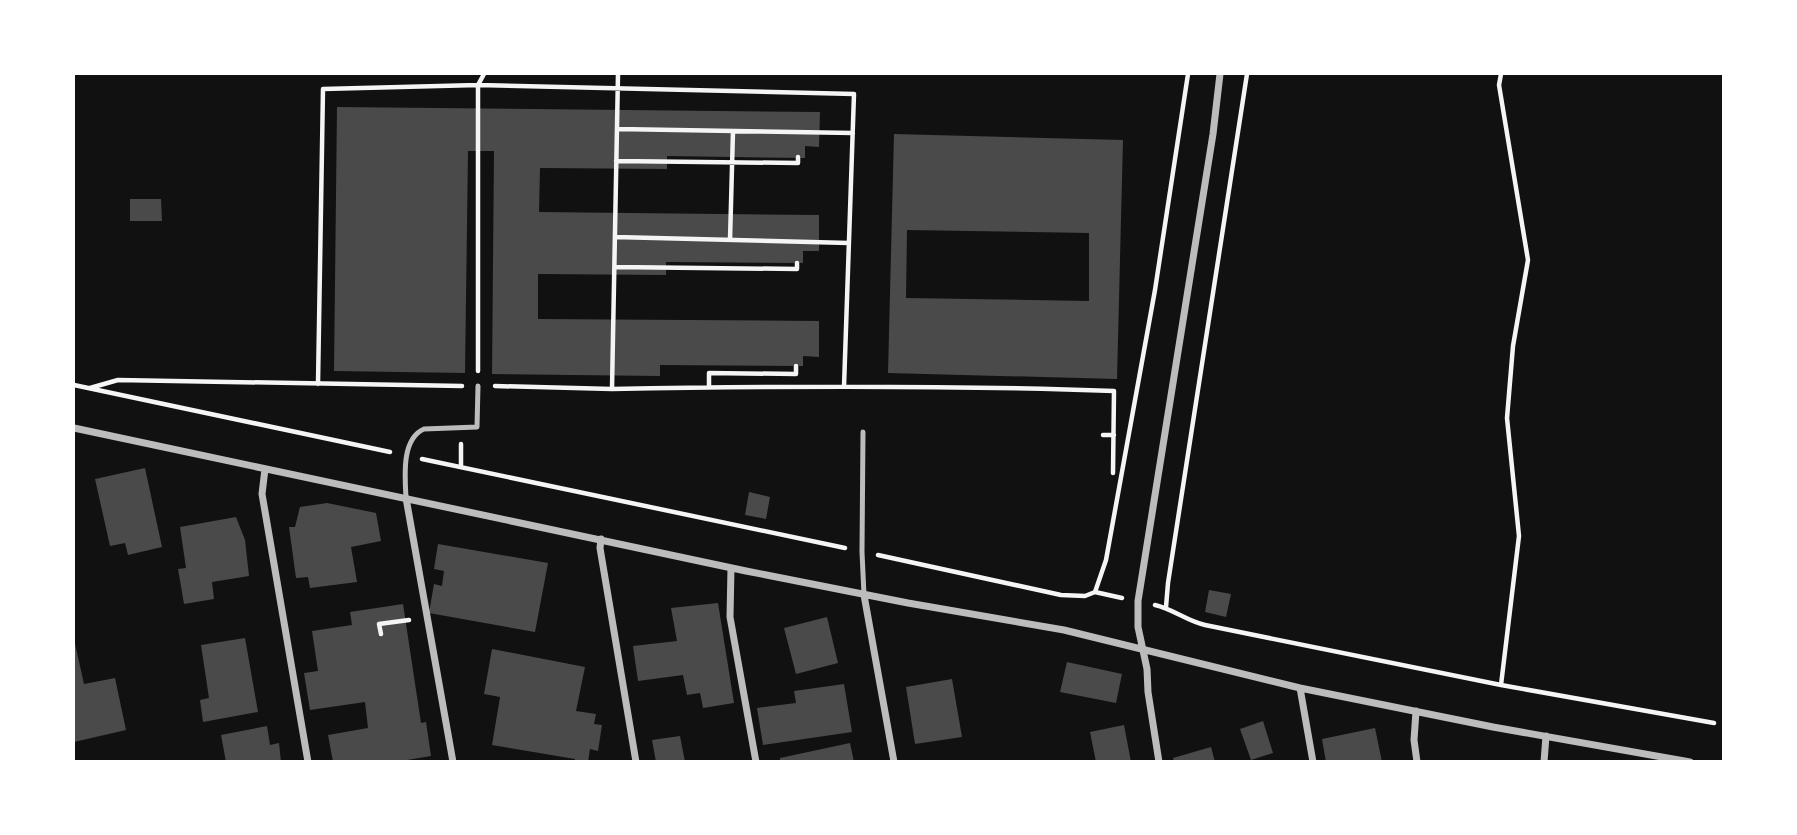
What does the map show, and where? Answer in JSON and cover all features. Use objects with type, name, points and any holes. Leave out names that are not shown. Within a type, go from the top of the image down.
[{"type":"street","points":[[1159,761],[1147,669],[1141,647],[1138,601],[1213,134],[1220,74]]},
{"type":"street","points":[[74,428],[731,568],[864,595],[1065,630],[1300,688],[1690,761]]},
{"type":"street","points":[[265,469],[262,494],[308,761]]},
{"type":"street","points":[[406,498],[453,761]]},
{"type":"street","points":[[601,539],[600,548],[636,761]]},
{"type":"street","points":[[731,568],[730,617],[756,761]]},
{"type":"street","points":[[864,595],[894,761]]},
{"type":"street","points":[[1300,688],[1313,761]]},
{"type":"street","points":[[1416,711],[1414,740],[1418,761]]},
{"type":"street","points":[[1545,761],[1546,736]]},
{"type":"lane","points":[[406,498],[405,467],[413,438],[417,432],[424,429],[477,427],[478,386]]},
{"type":"lane","points":[[863,432],[864,595]]},
{"type":"path","points":[[484,74],[478,85],[478,386],[612,389],[1024,387],[1114,391],[1114,473]]},
{"type":"path","points":[[612,389],[618,74]]},
{"type":"path","points":[[1095,592],[1106,560],[1155,290],[1188,74]]},
{"type":"path","points":[[1166,607],[1247,74]]},
{"type":"path","points":[[1501,74],[1499,85],[1528,260],[1513,345],[1507,418],[1519,536],[1501,685]]},
{"type":"path","points":[[318,384],[323,89],[478,85],[854,94],[844,387]]},
{"type":"path","points":[[617,130],[853,132]]},
{"type":"path","points":[[730,240],[733,131]]},
{"type":"path","points":[[616,161],[798,163],[798,157]]},
{"type":"path","points":[[615,237],[849,243]]},
{"type":"path","points":[[614,267],[797,269],[797,263]]},
{"type":"path","points":[[709,387],[709,373],[796,374],[796,366]]},
{"type":"path","points":[[89,388],[118,380],[463,386]]},
{"type":"path","points":[[74,385],[395,453]]},
{"type":"path","points":[[1103,435],[1114,435]]},
{"type":"path","points":[[461,440],[461,467]]},
{"type":"path","points":[[422,459],[847,549]]},
{"type":"path","points":[[874,555],[1061,595],[1085,596],[1095,592],[1108,595]]},
{"type":"path","points":[[1157,605],[1205,625],[1501,685],[1714,723]]},
{"type":"path","points":[[381,634],[379,624],[428,617]]},
{"type":"building","points":[[337,107],[820,112],[819,147],[805,146],[805,158],[667,156],[667,169],[540,168],[539,212],[819,215],[819,251],[803,251],[803,263],[666,262],[666,275],[538,274],[538,319],[819,321],[819,357],[803,356],[803,366],[660,365],[660,376],[492,374],[494,151],[468,151],[465,373],[334,371]]},
{"type":"building","points":[[894,134],[1123,140],[1117,379],[888,373]],"holes":[[[907,230],[1089,233],[1089,301],[906,298]]]},
{"type":"building","points":[[130,199],[161,199],[162,221],[130,221]]},
{"type":"building","points":[[145,468],[162,547],[128,555],[125,543],[110,546],[95,479]]},
{"type":"building","points":[[749,492],[770,497],[766,519],[745,515]]},
{"type":"building","points":[[327,503],[376,513],[381,541],[351,547],[357,582],[310,588],[308,577],[296,578],[289,527],[295,527],[300,507]]},
{"type":"building","points":[[236,517],[245,540],[249,576],[212,582],[214,599],[184,604],[178,569],[186,568],[180,527]]},
{"type":"building","points":[[438,544],[548,563],[535,632],[429,613],[434,584],[442,586],[444,571],[434,569]]},
{"type":"building","points":[[1209,590],[1231,594],[1226,617],[1205,612]]},
{"type":"building","points":[[718,603],[734,703],[703,708],[700,693],[687,695],[683,675],[638,681],[633,646],[677,641],[671,608]]},
{"type":"building","points":[[403,604],[421,723],[426,722],[431,756],[395,762],[333,762],[328,735],[368,728],[365,702],[310,710],[304,673],[318,671],[312,631],[352,625],[350,612]]},
{"type":"building","points":[[827,617],[838,663],[796,674],[784,628]]},
{"type":"building","points":[[245,638],[258,712],[203,722],[200,700],[209,698],[201,645]]},
{"type":"building","points":[[74,639],[84,684],[115,678],[126,730],[74,742]]},
{"type":"building","points":[[492,649],[585,667],[576,711],[596,714],[594,724],[602,725],[598,751],[590,749],[588,762],[575,762],[575,759],[492,745],[500,697],[484,694]]},
{"type":"building","points":[[1067,662],[1122,674],[1116,703],[1060,692]]},
{"type":"building","points":[[952,679],[962,737],[915,744],[906,687]]},
{"type":"building","points":[[844,684],[852,732],[763,745],[757,708],[796,703],[794,691]]},
{"type":"building","points":[[1263,721],[1273,753],[1251,760],[1240,729]]},
{"type":"building","points":[[1124,725],[1131,762],[1096,762],[1090,732]]},
{"type":"building","points":[[267,726],[270,745],[279,743],[281,762],[226,762],[221,735]]},
{"type":"building","points":[[1375,728],[1382,762],[1326,762],[1322,739]]},
{"type":"building","points":[[680,736],[685,762],[656,762],[652,740]]},
{"type":"building","points":[[850,743],[854,762],[780,762],[780,758]]},
{"type":"building","points":[[1211,747],[1215,762],[1174,762],[1173,758]]}]
